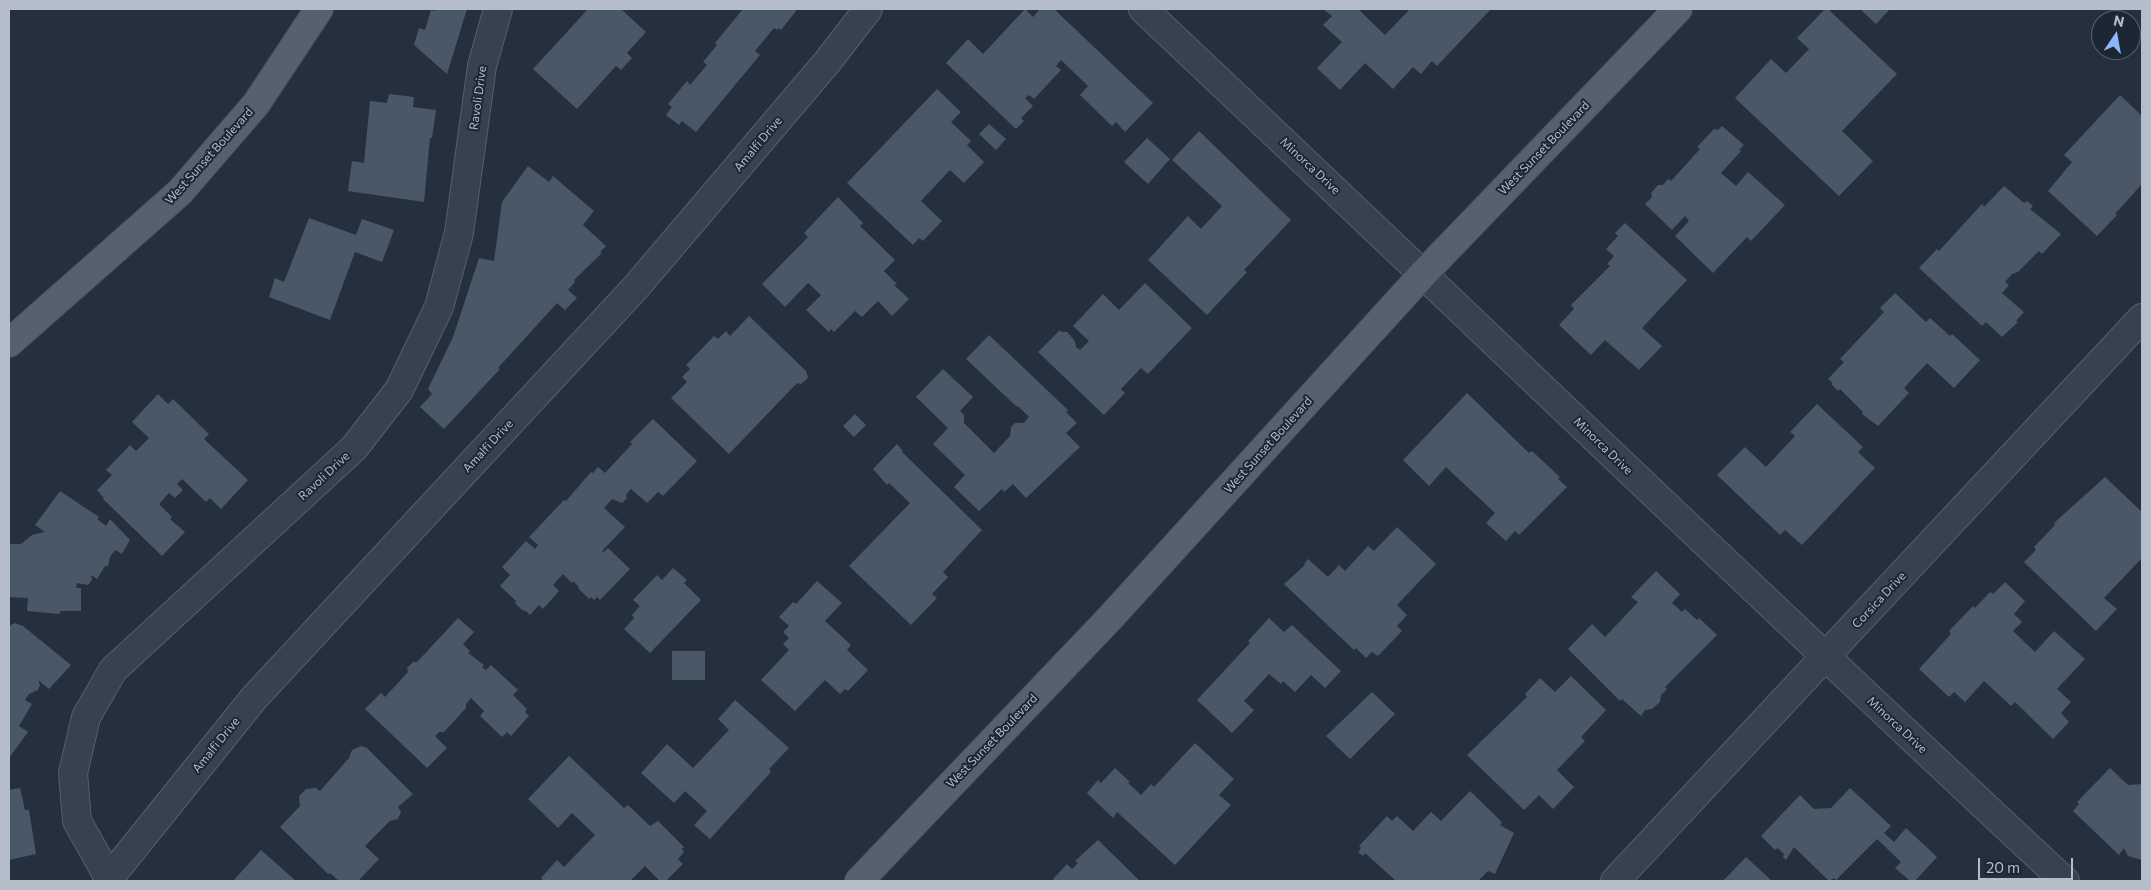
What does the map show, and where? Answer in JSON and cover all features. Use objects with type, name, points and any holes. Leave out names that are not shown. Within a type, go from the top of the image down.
[{"type":"main road","name":"West Sunset Boulevard","points":[[9,343],[180,192],[256,104],[319,9]]},
{"type":"main road","name":"West Sunset Boulevard","points":[[859,881],[1110,618],[1424,274],[1678,9]]},
{"type":"street","name":"Ravoli Drive","points":[[108,880],[77,821],[73,773],[86,718],[113,670],[354,448],[399,390],[439,307],[456,242],[482,66],[498,9]]},
{"type":"street","name":"Amalfi Drive","points":[[108,880],[254,698],[636,287],[828,61],[868,9]]},
{"type":"street","name":"Minorca Drive","points":[[1143,9],[1424,274],[1825,658],[2065,881]]},
{"type":"street","name":"Corsica Drive","points":[[1615,881],[2142,318]]},
{"type":"building","points":[[436,9],[467,9],[447,74],[414,45],[419,28],[425,30],[431,10],[435,11]]},
{"type":"building","points":[[588,9],[621,9],[646,32],[627,53],[632,58],[621,70],[616,66],[577,109],[533,69]]},
{"type":"building","points":[[743,9],[795,9],[796,11],[781,30],[774,28],[755,51],[760,55],[696,132],[682,121],[679,125],[666,115],[672,107],[668,104],[687,81],[690,85],[707,65],[703,62],[717,45],[715,43]]},
{"type":"building","points":[[1025,9],[1033,17],[1040,9],[1054,9],[1153,103],[1125,132],[1116,122],[1112,126],[1080,95],[1088,86],[1061,60],[1056,66],[1061,70],[1034,99],[1029,95],[1025,98],[1033,106],[1021,118],[1024,121],[1016,129],[946,63],[968,39],[983,54]]},
{"type":"building","points":[[1323,9],[1358,9],[1385,35],[1410,9],[1491,9],[1437,66],[1432,61],[1421,74],[1413,67],[1393,89],[1365,63],[1340,90],[1317,68],[1342,42],[1323,25],[1332,16]]},
{"type":"building","points":[[1825,9],[1828,9],[1897,74],[1842,131],[1873,161],[1839,196],[1735,98],[1771,59],[1786,73],[1809,49],[1797,38]]},
{"type":"building","points":[[1860,9],[1890,9],[1876,24]]},
{"type":"building","points":[[937,89],[961,112],[951,122],[971,141],[967,145],[984,162],[964,183],[950,170],[921,201],[942,221],[923,241],[919,238],[913,245],[847,183]]},
{"type":"building","points":[[389,94],[414,97],[413,107],[436,110],[432,138],[430,138],[424,202],[348,191],[352,161],[364,163],[370,101],[387,103]]},
{"type":"building","points":[[2120,95],[2142,116],[2142,184],[2097,236],[2048,191],[2072,162],[2064,155]]},
{"type":"building","points":[[989,124],[1006,139],[996,150],[979,134]]},
{"type":"building","points":[[1722,126],[1744,145],[1721,173],[1736,186],[1748,172],[1785,205],[1751,241],[1747,237],[1713,273],[1675,236],[1689,221],[1685,216],[1672,230],[1645,204],[1652,197],[1651,193],[1658,185],[1663,185],[1668,179],[1671,181],[1700,149],[1697,147],[1714,129],[1718,130]]},
{"type":"building","points":[[1199,131],[1291,220],[1244,270],[1247,272],[1207,315],[1148,260],[1188,216],[1201,229],[1222,206],[1172,160]]},
{"type":"building","points":[[1147,138],[1170,159],[1148,184],[1124,162]]},
{"type":"building","points":[[528,166],[549,182],[553,176],[594,211],[583,225],[606,246],[600,252],[602,253],[574,280],[575,282],[568,290],[577,298],[565,310],[557,303],[498,368],[500,369],[444,429],[420,407],[432,394],[428,389],[453,337],[479,258],[494,261],[502,202]]},
{"type":"building","points":[[2004,186],[2024,203],[2027,201],[2033,206],[2030,209],[2061,234],[2042,254],[2039,251],[2005,282],[2009,285],[2002,293],[2024,312],[2016,321],[2018,322],[2002,337],[1986,322],[1982,326],[1919,268],[1937,249],[1939,251],[1982,204],[1984,207]]},
{"type":"building","points":[[838,197],[863,223],[860,226],[895,260],[884,271],[897,284],[894,285],[909,299],[892,316],[878,301],[862,317],[855,311],[834,332],[831,329],[829,332],[806,310],[821,295],[808,283],[785,307],[762,284],[808,237],[804,233]]},
{"type":"building","points":[[309,218],[356,235],[362,219],[394,230],[382,262],[355,252],[330,320],[269,297],[275,278],[284,282]]},
{"type":"building","points":[[1625,223],[1687,280],[1642,328],[1662,346],[1639,370],[1605,340],[1591,355],[1559,325],[1574,309],[1571,305],[1610,266],[1607,264],[1614,256],[1606,249],[1618,236],[1615,233]]},
{"type":"building","points":[[1145,283],[1192,328],[1148,374],[1141,368],[1121,389],[1125,393],[1104,415],[1038,352],[1060,330],[1067,332],[1080,350],[1089,341],[1073,326],[1103,294],[1119,310]]},
{"type":"building","points":[[1895,293],[1926,322],[1930,318],[1950,336],[1952,334],[1980,360],[1954,388],[1927,363],[1904,388],[1909,393],[1878,426],[1862,414],[1863,412],[1840,389],[1838,391],[1828,379],[1844,362],[1840,359],[1884,312],[1880,308]]},
{"type":"building","points":[[749,316],[806,371],[808,378],[801,384],[797,383],[729,454],[671,398],[687,382],[682,377],[690,369],[686,365],[714,336],[718,339],[726,331],[730,336]]},
{"type":"building","points":[[989,335],[1068,410],[1066,412],[1077,423],[1066,433],[1080,447],[1026,498],[1013,484],[1004,492],[1002,489],[979,511],[954,487],[965,475],[933,444],[948,428],[916,397],[943,369],[973,397],[960,411],[964,415],[964,423],[994,453],[1010,436],[1011,427],[1015,423],[1024,423],[1029,417],[966,359]]},
{"type":"building","points":[[1467,393],[1529,453],[1532,451],[1560,477],[1558,479],[1567,487],[1519,535],[1515,531],[1506,541],[1486,523],[1495,513],[1446,467],[1429,486],[1403,460]]},
{"type":"building","points":[[158,394],[168,404],[173,399],[209,434],[204,439],[248,480],[221,509],[210,498],[206,502],[182,479],[177,484],[183,490],[175,498],[169,493],[159,504],[172,517],[170,519],[185,532],[162,556],[103,499],[97,490],[112,475],[106,470],[130,445],[136,451],[149,438],[132,422]]},
{"type":"building","points":[[1817,404],[1863,447],[1858,452],[1875,468],[1802,545],[1785,530],[1780,535],[1717,475],[1745,447],[1766,467],[1795,436],[1790,432]]},
{"type":"building","points":[[855,414],[866,425],[854,437],[843,426]]},
{"type":"building","points":[[653,419],[697,461],[663,496],[658,492],[647,503],[631,489],[626,495],[627,498],[622,503],[612,499],[604,508],[625,527],[602,551],[604,552],[608,548],[630,569],[600,600],[597,597],[594,600],[591,597],[589,599],[573,581],[572,583],[563,574],[553,585],[559,591],[543,609],[539,605],[530,615],[522,610],[515,603],[516,601],[500,586],[510,575],[502,567],[526,541],[535,549],[538,545],[529,537],[564,500],[566,501],[591,472],[593,473],[598,467],[605,473],[632,444],[630,442]]},
{"type":"building","points":[[897,444],[902,452],[982,530],[943,572],[948,577],[932,594],[937,598],[911,625],[849,566],[910,503],[889,483],[887,485],[873,469]]},
{"type":"building","points":[[2105,477],[2142,512],[2142,560],[2104,598],[2117,609],[2096,631],[2024,562],[2036,550],[2034,547],[2055,525],[2054,523]]},
{"type":"building","points":[[60,491],[99,517],[97,519],[106,526],[110,519],[130,540],[122,554],[115,550],[110,557],[108,566],[105,566],[97,579],[91,575],[92,580],[88,585],[77,583],[76,588],[81,588],[81,611],[60,611],[60,614],[27,611],[28,598],[9,597],[9,544],[21,544],[32,535],[45,532],[35,525]]},
{"type":"building","points":[[1397,527],[1436,564],[1397,605],[1407,615],[1397,626],[1402,631],[1378,656],[1372,652],[1366,658],[1356,648],[1354,650],[1284,584],[1305,565],[1308,559],[1328,577],[1339,565],[1345,571],[1368,546],[1374,551]]},
{"type":"building","points":[[673,568],[687,580],[684,583],[701,600],[650,653],[624,629],[634,618],[632,615],[640,606],[633,600],[657,575],[662,580]]},
{"type":"building","points":[[1656,571],[1680,594],[1672,603],[1682,612],[1685,609],[1697,620],[1699,618],[1717,635],[1665,687],[1667,689],[1661,695],[1660,702],[1652,709],[1645,710],[1641,716],[1622,699],[1620,701],[1568,649],[1592,624],[1605,637],[1638,602],[1631,597]]},
{"type":"building","points":[[817,581],[842,603],[825,621],[851,645],[847,650],[868,670],[848,691],[845,689],[840,694],[825,680],[795,711],[761,680],[789,650],[783,644],[789,638],[783,632],[789,626],[779,617],[793,602],[796,604]]},
{"type":"building","points":[[2005,582],[2025,601],[2014,614],[2022,622],[2013,631],[2035,652],[2054,631],[2085,659],[2057,689],[2071,702],[2061,713],[2069,722],[2053,739],[2015,702],[2011,706],[1984,681],[1965,702],[1954,692],[1949,697],[1919,669],[1951,634],[1949,631],[1973,606],[1975,608],[1990,592],[1993,594]]},
{"type":"building","points":[[458,618],[474,632],[463,644],[470,651],[468,653],[484,665],[482,667],[486,670],[491,665],[518,690],[513,695],[527,709],[525,712],[529,716],[511,736],[507,732],[502,737],[480,716],[484,711],[471,698],[466,704],[466,708],[444,732],[439,732],[435,736],[447,748],[427,768],[365,709],[381,693],[385,697],[408,672],[407,668],[413,662],[417,662]]},
{"type":"building","points":[[1269,618],[1284,632],[1292,625],[1341,671],[1325,688],[1311,675],[1295,692],[1283,681],[1281,684],[1269,674],[1244,701],[1254,710],[1232,733],[1197,700],[1250,643],[1248,641]]},
{"type":"building","points":[[15,623],[23,626],[71,665],[49,689],[38,680],[40,685],[38,690],[29,694],[25,700],[32,704],[19,726],[28,732],[9,758],[9,626]]},
{"type":"building","points":[[672,651],[705,651],[705,680],[672,680]]},
{"type":"building","points":[[1571,676],[1606,710],[1581,737],[1585,741],[1557,770],[1574,787],[1553,809],[1539,795],[1524,810],[1467,755],[1527,697],[1525,694],[1540,678],[1555,692]]},
{"type":"building","points":[[1372,692],[1395,714],[1350,759],[1326,736]]},
{"type":"building","points":[[735,700],[789,748],[769,769],[771,772],[710,839],[694,825],[707,811],[685,791],[674,803],[641,773],[667,744],[693,768],[729,730],[718,719]]},
{"type":"building","points":[[1195,743],[1234,779],[1219,795],[1231,805],[1175,865],[1117,812],[1113,818],[1087,793],[1098,780],[1101,783],[1115,768],[1141,795],[1151,784],[1154,787]]},
{"type":"building","points":[[361,746],[367,748],[413,794],[398,807],[401,812],[398,819],[390,821],[365,846],[379,859],[358,881],[339,881],[330,873],[328,874],[280,827],[300,806],[299,796],[306,789],[316,788],[320,791],[349,758],[352,750]]},
{"type":"building","points":[[569,756],[624,808],[628,805],[650,826],[658,821],[684,847],[682,849],[684,852],[678,859],[683,864],[666,881],[660,881],[645,866],[630,881],[544,881],[541,878],[557,860],[564,867],[595,835],[572,813],[558,828],[528,799]]},
{"type":"building","points":[[2110,768],[2128,785],[2142,784],[2142,860],[2128,856],[2124,848],[2119,855],[2073,811],[2079,804],[2077,802]]},
{"type":"building","points":[[20,788],[25,810],[29,810],[36,854],[9,860],[9,790]]},
{"type":"building","points":[[1850,788],[1891,826],[1884,833],[1894,842],[1906,828],[1937,857],[1915,881],[1910,881],[1895,868],[1901,862],[1877,839],[1836,880],[1834,878],[1829,881],[1794,847],[1786,860],[1783,857],[1784,854],[1778,848],[1775,850],[1761,836],[1800,795],[1814,809],[1831,808]]},
{"type":"building","points":[[1470,791],[1502,822],[1500,825],[1514,833],[1495,874],[1488,871],[1478,881],[1396,881],[1365,853],[1363,856],[1358,852],[1361,848],[1359,846],[1387,816],[1392,821],[1397,816],[1413,831],[1431,812],[1441,821]]},
{"type":"building","points":[[1098,840],[1140,881],[1055,881],[1053,879],[1067,864],[1072,869],[1078,863],[1075,861]]},
{"type":"building","points":[[261,850],[296,881],[233,881]]},
{"type":"building","points":[[1746,857],[1772,881],[1723,881]]}]
